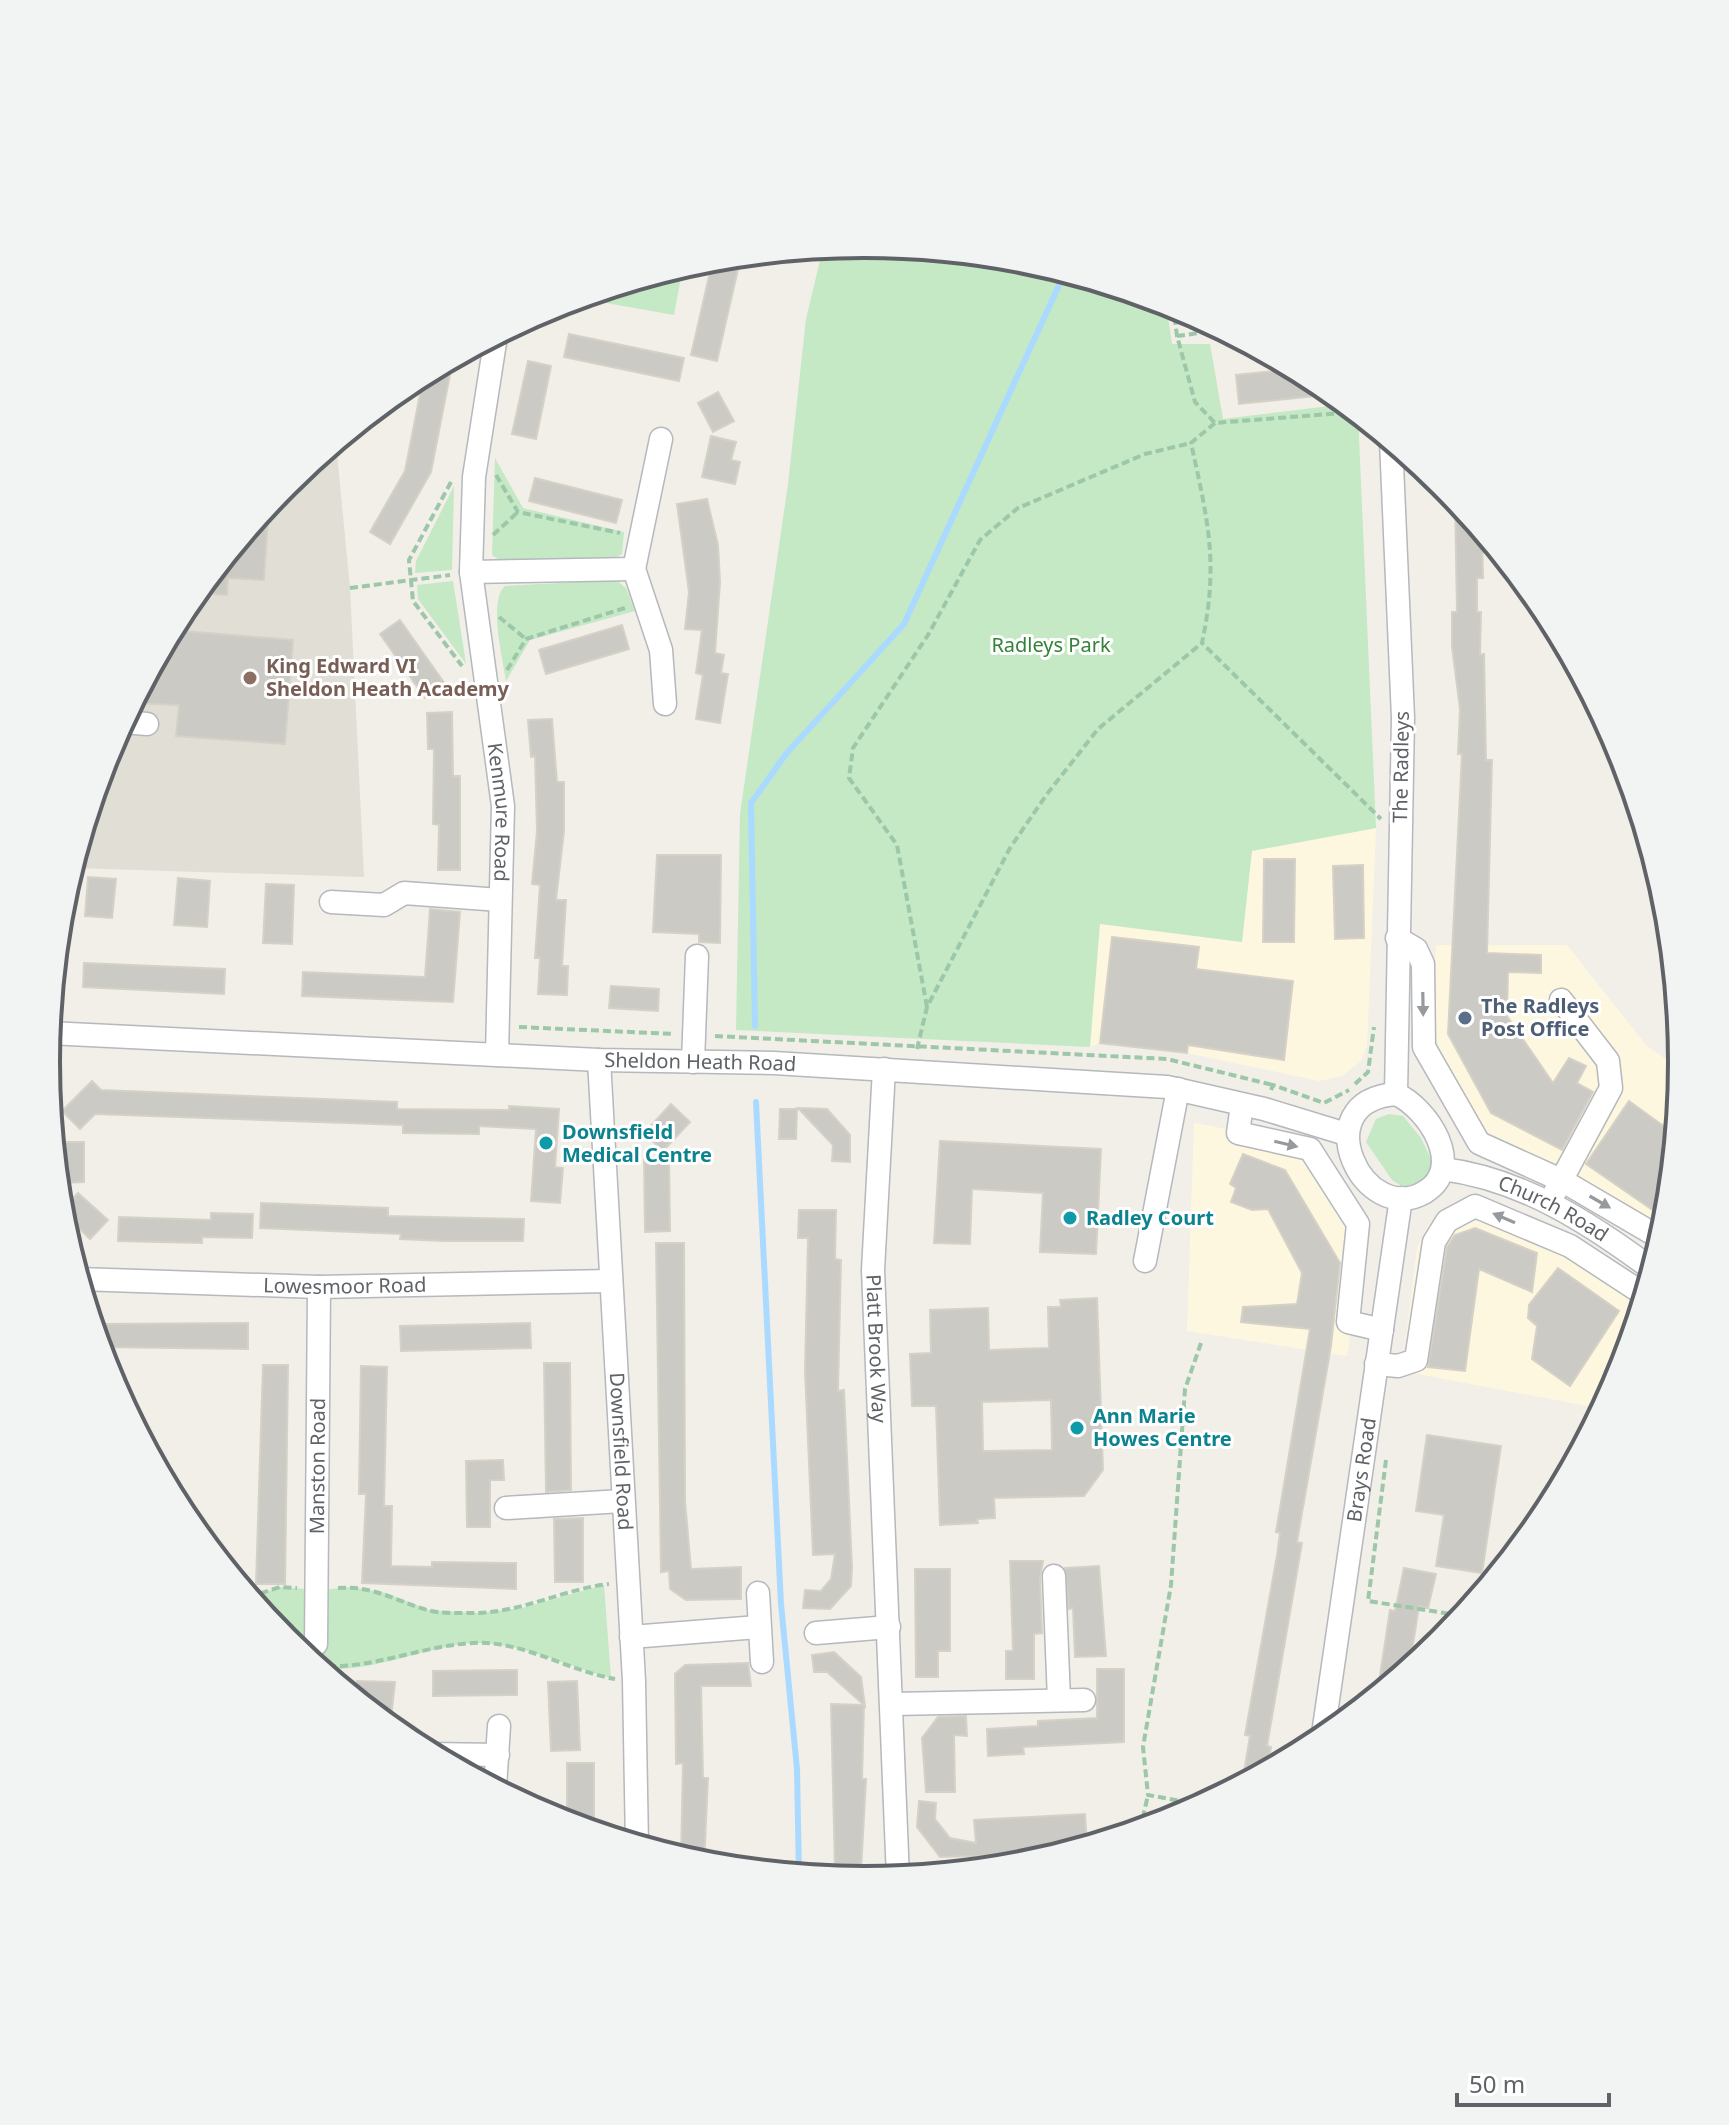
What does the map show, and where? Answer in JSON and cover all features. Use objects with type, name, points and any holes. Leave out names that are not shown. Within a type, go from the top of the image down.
[{"type":"street","name":"Kenmure Road","points":[[494,349],[474,477],[471,572],[503,806],[497,1055]]},
{"type":"street","points":[[661,439],[634,569],[661,650],[665,704]]},
{"type":"street","name":"The Radleys","points":[[1392,455],[1403,718],[1396,1094]]},
{"type":"street","points":[[471,572],[634,569]]},
{"type":"street","points":[[136,723],[147,724]]},
{"type":"street","points":[[331,902],[384,905],[404,893],[500,900]]},
{"type":"street","points":[[1397,938],[1416,949],[1423,964],[1424,1047],[1479,1143],[1563,1181],[1651,1232]]},
{"type":"street","points":[[693,1062],[697,956]]},
{"type":"street","points":[[1549,1203],[1611,1088],[1608,1061],[1561,1000]]},
{"type":"street","name":"Sheldon Heath Road","points":[[61,1034],[599,1060],[911,1070],[1178,1089],[1264,1109],[1346,1134]]},
{"type":"street","name":"Downsfield Road","points":[[599,1060],[626,1583],[634,1681],[637,1834]]},
{"type":"street","name":"Platt Brook Way","points":[[884,1069],[873,1270],[898,1866]]},
{"type":"street","points":[[1145,1261],[1178,1089]]},
{"type":"street","points":[[1396,1094],[1414,1104],[1436,1136],[1443,1149],[1443,1169],[1427,1191],[1401,1198],[1377,1191],[1350,1157],[1346,1134],[1366,1103],[1396,1094]]},
{"type":"street","points":[[1242,1105],[1238,1133],[1310,1149],[1358,1224],[1348,1322],[1382,1330]]},
{"type":"street","name":"Church Road","points":[[1443,1169],[1466,1172],[1549,1203],[1588,1224],[1644,1263]]},
{"type":"street","name":"Brays Road","points":[[1325,1721],[1401,1198]]},
{"type":"street","points":[[1376,1364],[1398,1366],[1416,1360],[1434,1242],[1447,1221],[1475,1206],[1570,1246],[1636,1289]]},
{"type":"street","name":"Lowesmoor Road","points":[[90,1279],[319,1287],[610,1281]]},
{"type":"street","name":"Manston Road","points":[[316,1650],[319,1287]]},
{"type":"street","points":[[506,1508],[622,1501]]},
{"type":"street","points":[[1054,1576],[1059,1700]]},
{"type":"street","points":[[758,1593],[762,1662]]},
{"type":"street","points":[[631,1637],[758,1627]]},
{"type":"street","points":[[816,1633],[889,1627]]},
{"type":"street","points":[[893,1704],[1084,1700]]},
{"type":"street","points":[[496,1777],[499,1726]]},
{"type":"street","points":[[455,1754],[498,1755]]},
{"type":"path","points":[[1175,320],[1195,402],[1215,423]]},
{"type":"path","points":[[1177,336],[1202,333]]},
{"type":"path","points":[[927,1007],[897,845],[849,778],[853,748],[928,635],[980,540],[1018,508],[1145,454],[1191,443],[1215,423],[1339,413]]},
{"type":"path","points":[[911,1070],[927,1007],[1010,848],[1098,729],[1202,643],[1212,595],[1211,534],[1191,443]]},
{"type":"path","points":[[350,588],[471,572]]},
{"type":"path","points":[[1202,643],[1400,838]]},
{"type":"path","points":[[1264,1109],[1273,1085],[1324,1103],[1347,1092],[1368,1072],[1375,1019]]},
{"type":"path","points":[[1143,1817],[1148,1795],[1143,1747],[1171,1585],[1185,1389],[1201,1343]]},
{"type":"path","points":[[1388,1444],[1368,1601],[1449,1614]]},
{"type":"path","points":[[260,1593],[280,1587],[319,1590],[352,1587],[386,1593],[429,1610],[477,1613],[522,1608],[565,1594],[626,1583]]},
{"type":"path","points":[[325,1659],[350,1669],[475,1643],[519,1649],[573,1668],[634,1681]]},
{"type":"path","points":[[1148,1795],[1182,1801]]},
{"type":"shaded area","name":"King Edward VI Sheldon Heath Academy","points":[[337,455],[350,588],[364,877],[84,868],[121,755],[168,660],[226,573],[260,532]]},
{"type":"shaded area","points":[[1376,828],[1367,1046],[1361,1061],[1342,1076],[1319,1081],[1187,1053],[1100,1043],[1090,1047],[1099,923],[1242,942],[1251,851]]},
{"type":"shaded area","points":[[1436,945],[1567,945],[1646,1045],[1669,1062],[1662,1168],[1652,1230],[1486,1138],[1433,1035]]},
{"type":"shaded area","points":[[1194,1123],[1312,1145],[1366,1238],[1347,1356],[1187,1331]]},
{"type":"shaded area","points":[[1472,1197],[1637,1288],[1608,1370],[1591,1407],[1402,1371],[1417,1248],[1428,1226]]},
{"type":"green space","name":"Radleys Park","points":[[820,260],[917,260],[1021,273],[1073,285],[1168,318],[1172,344],[1210,344],[1223,419],[1328,406],[1359,428],[1376,828],[1252,851],[1242,942],[1100,924],[1090,1047],[736,1030],[740,814],[788,484],[806,319]]},
{"type":"green space","points":[[681,279],[674,315],[602,302]]},
{"type":"green space","points":[[495,458],[523,508],[624,532],[622,554],[609,561],[502,562],[492,555]]},
{"type":"green space","points":[[454,486],[452,570],[415,573],[416,561]]},
{"type":"green space","points":[[616,580],[626,588],[635,611],[530,640],[506,681],[497,617],[500,593],[505,586]]},
{"type":"green space","points":[[453,581],[466,664],[418,599],[417,585]]},
{"type":"green space","points":[[1389,1114],[1403,1116],[1421,1138],[1434,1165],[1422,1180],[1403,1187],[1392,1180],[1366,1142],[1376,1119]]},
{"type":"green space","points":[[604,1585],[611,1678],[509,1646],[475,1643],[373,1665],[336,1669],[260,1593],[280,1587],[319,1590],[352,1587],[386,1593],[429,1610],[477,1613],[522,1608]]},
{"type":"building","points":[[738,268],[717,361],[691,355],[710,273]]},
{"type":"building","points":[[569,334],[684,358],[679,381],[564,357]]},
{"type":"building","points":[[528,361],[551,366],[536,439],[512,434]]},
{"type":"building","points":[[1275,371],[1314,396],[1239,404],[1236,375]]},
{"type":"building","points":[[450,374],[431,472],[390,544],[370,532],[405,471],[420,392]]},
{"type":"building","points":[[718,392],[734,421],[713,432],[698,403]]},
{"type":"building","points":[[711,436],[736,442],[731,460],[740,462],[735,484],[702,477]]},
{"type":"building","points":[[535,478],[622,500],[616,523],[529,501]]},
{"type":"building","points":[[707,499],[718,545],[720,582],[715,653],[724,655],[721,673],[728,674],[720,723],[696,719],[703,675],[696,673],[702,630],[685,629],[689,592],[677,504]]},
{"type":"building","points":[[1455,518],[1482,548],[1483,578],[1477,578],[1477,612],[1481,612],[1480,655],[1484,654],[1486,760],[1492,760],[1487,953],[1541,955],[1541,973],[1508,972],[1507,1016],[1553,1083],[1569,1058],[1586,1066],[1577,1083],[1593,1092],[1562,1150],[1491,1113],[1448,1034],[1462,754],[1458,754],[1460,709],[1452,647],[1452,612],[1457,612]]},
{"type":"building","points":[[268,524],[264,580],[228,578],[227,595],[211,594]]},
{"type":"building","points":[[400,620],[445,684],[425,698],[380,634]]},
{"type":"building","points":[[622,625],[629,649],[546,674],[539,650]]},
{"type":"building","points":[[186,631],[293,640],[285,744],[176,736],[179,705],[145,704]]},
{"type":"building","points":[[452,712],[453,776],[460,776],[460,870],[438,870],[439,825],[433,824],[434,749],[428,749],[427,713]]},
{"type":"building","points":[[552,719],[557,782],[564,782],[564,831],[556,900],[566,900],[562,966],[568,966],[567,995],[538,994],[540,958],[535,958],[540,885],[532,884],[537,831],[535,756],[531,757],[528,720]]},
{"type":"building","points":[[657,855],[721,855],[720,943],[699,942],[699,934],[653,932]]},
{"type":"building","points":[[1264,859],[1295,859],[1294,942],[1263,942]]},
{"type":"building","points":[[1363,865],[1364,938],[1335,939],[1333,866]]},
{"type":"building","points":[[88,877],[116,879],[112,918],[85,916]]},
{"type":"building","points":[[178,878],[210,881],[207,927],[174,925]]},
{"type":"building","points":[[266,884],[294,885],[292,944],[263,943]]},
{"type":"building","points":[[430,909],[460,912],[453,1002],[302,996],[303,972],[425,977]]},
{"type":"building","points":[[1112,937],[1199,947],[1196,969],[1293,981],[1284,1060],[1188,1045],[1187,1053],[1100,1043]]},
{"type":"building","points":[[84,963],[225,969],[224,994],[83,987]]},
{"type":"building","points":[[611,986],[659,989],[658,1011],[609,1008]]},
{"type":"building","points":[[92,1081],[101,1090],[397,1102],[397,1109],[509,1110],[509,1106],[559,1109],[555,1167],[563,1168],[560,1203],[531,1201],[536,1129],[479,1126],[479,1134],[403,1133],[403,1125],[95,1114],[80,1129],[62,1111]]},
{"type":"building","points":[[1629,1101],[1666,1128],[1655,1212],[1586,1164]]},
{"type":"building","points":[[671,1104],[690,1122],[663,1151],[644,1133]]},
{"type":"building","points":[[798,1108],[827,1109],[850,1135],[850,1162],[832,1161],[833,1145]]},
{"type":"building","points":[[780,1109],[797,1109],[796,1139],[779,1139]]},
{"type":"building","name":"Radley Court","points":[[940,1141],[1101,1149],[1096,1254],[1040,1252],[1043,1193],[972,1189],[970,1244],[934,1243]]},
{"type":"building","points":[[65,1142],[84,1142],[84,1182],[69,1183]]},
{"type":"building","points":[[1243,1154],[1285,1170],[1340,1263],[1331,1346],[1297,1542],[1302,1543],[1267,1746],[1271,1747],[1269,1758],[1244,1771],[1250,1736],[1245,1735],[1277,1555],[1280,1533],[1276,1532],[1310,1329],[1241,1322],[1243,1307],[1297,1304],[1302,1273],[1268,1209],[1252,1210],[1231,1202],[1236,1188],[1230,1184]]},
{"type":"building","points":[[644,1157],[669,1157],[670,1231],[645,1232]]},
{"type":"building","points":[[78,1193],[108,1220],[90,1239],[77,1226],[72,1199]]},
{"type":"building","points":[[261,1203],[388,1208],[388,1216],[524,1219],[523,1241],[400,1239],[401,1234],[260,1228]]},
{"type":"building","points":[[799,1210],[836,1210],[835,1259],[841,1260],[838,1391],[844,1390],[852,1568],[851,1586],[830,1609],[803,1608],[805,1590],[821,1591],[831,1579],[835,1554],[813,1555],[805,1371],[808,1238],[798,1238]]},
{"type":"building","points":[[211,1213],[253,1214],[252,1238],[202,1237],[202,1243],[118,1241],[119,1217],[211,1220]]},
{"type":"building","points":[[1475,1228],[1537,1253],[1532,1292],[1479,1269],[1465,1371],[1428,1367],[1447,1247],[1455,1235]]},
{"type":"building","points":[[656,1243],[684,1243],[685,1501],[691,1569],[741,1567],[741,1599],[686,1600],[670,1589],[669,1571],[661,1572]]},
{"type":"building","points":[[1558,1268],[1619,1311],[1570,1386],[1532,1359],[1537,1326],[1528,1318],[1529,1305]]},
{"type":"building","name":"Ann Marie Howes Centre","points":[[1097,1298],[1103,1470],[1084,1496],[994,1498],[995,1518],[977,1519],[978,1523],[940,1525],[936,1406],[912,1406],[910,1354],[931,1353],[930,1310],[988,1308],[989,1350],[1049,1348],[1048,1307],[1061,1307],[1060,1300]],"holes":[[[1051,1400],[1052,1450],[983,1451],[982,1402]]]},
{"type":"building","points":[[248,1323],[248,1349],[113,1347],[104,1324]]},
{"type":"building","points":[[530,1323],[531,1348],[401,1351],[400,1326]]},
{"type":"building","points":[[544,1363],[570,1363],[571,1490],[546,1492]]},
{"type":"building","points":[[263,1365],[288,1365],[285,1584],[256,1584]]},
{"type":"building","points":[[361,1366],[387,1367],[384,1506],[392,1506],[391,1566],[432,1567],[432,1562],[516,1563],[516,1589],[362,1583],[366,1494],[359,1494]]},
{"type":"building","points":[[1427,1435],[1501,1446],[1482,1573],[1436,1566],[1444,1515],[1416,1511]]},
{"type":"building","points":[[503,1460],[504,1480],[490,1480],[490,1527],[467,1527],[466,1461]]},
{"type":"building","points":[[583,1518],[583,1582],[555,1582],[554,1519]]},
{"type":"building","points":[[1010,1561],[1043,1561],[1040,1577],[1042,1633],[1034,1634],[1034,1679],[1006,1679],[1006,1651],[1013,1651]]},
{"type":"building","points":[[1099,1566],[1106,1656],[1075,1657],[1073,1608],[1069,1609],[1065,1568]]},
{"type":"building","points":[[1404,1568],[1436,1574],[1428,1608],[1419,1606],[1412,1651],[1379,1680],[1390,1610],[1395,1611]]},
{"type":"building","points":[[915,1569],[950,1569],[950,1651],[938,1651],[938,1677],[916,1677]]},
{"type":"building","points":[[834,1652],[861,1677],[865,1706],[827,1672],[814,1672],[812,1655]]},
{"type":"building","points":[[748,1663],[751,1686],[701,1686],[703,1778],[708,1778],[705,1851],[681,1846],[683,1763],[676,1764],[675,1674],[685,1665]]},
{"type":"building","points":[[1097,1669],[1124,1669],[1124,1742],[1023,1747],[1024,1754],[988,1756],[987,1729],[1038,1726],[1038,1721],[1097,1718]]},
{"type":"building","points":[[517,1670],[517,1695],[433,1696],[433,1671]]},
{"type":"building","points":[[357,1681],[395,1682],[392,1713],[375,1701],[357,1686]]},
{"type":"building","points":[[577,1681],[580,1750],[551,1751],[548,1682]]},
{"type":"building","points":[[831,1704],[864,1705],[862,1779],[866,1779],[861,1867],[835,1866]]},
{"type":"building","points":[[966,1716],[967,1736],[954,1735],[955,1792],[926,1792],[922,1738],[938,1717]]},
{"type":"building","points":[[567,1763],[594,1763],[594,1820],[567,1810]]},
{"type":"building","points":[[919,1801],[936,1803],[935,1819],[950,1838],[976,1843],[974,1820],[1085,1814],[1086,1836],[998,1856],[940,1857],[917,1827]]},
{"type":"waterway","points":[[755,1026],[751,803],[786,754],[904,624],[1060,282]]},
{"type":"waterway","points":[[756,1102],[781,1604],[797,1769],[799,1864]]},
{"type":"place","name":"King Edward VI Sheldon Heath Academy","points":[[250,678]]},
{"type":"place","name":"The Radleys Post Office","points":[[1465,1018]]},
{"type":"place","name":"Downsfield Medical Centre","points":[[546,1143]]},
{"type":"place","name":"Radley Court","points":[[1070,1218]]},
{"type":"place","name":"Ann Marie Howes Centre","points":[[1077,1428]]}]
